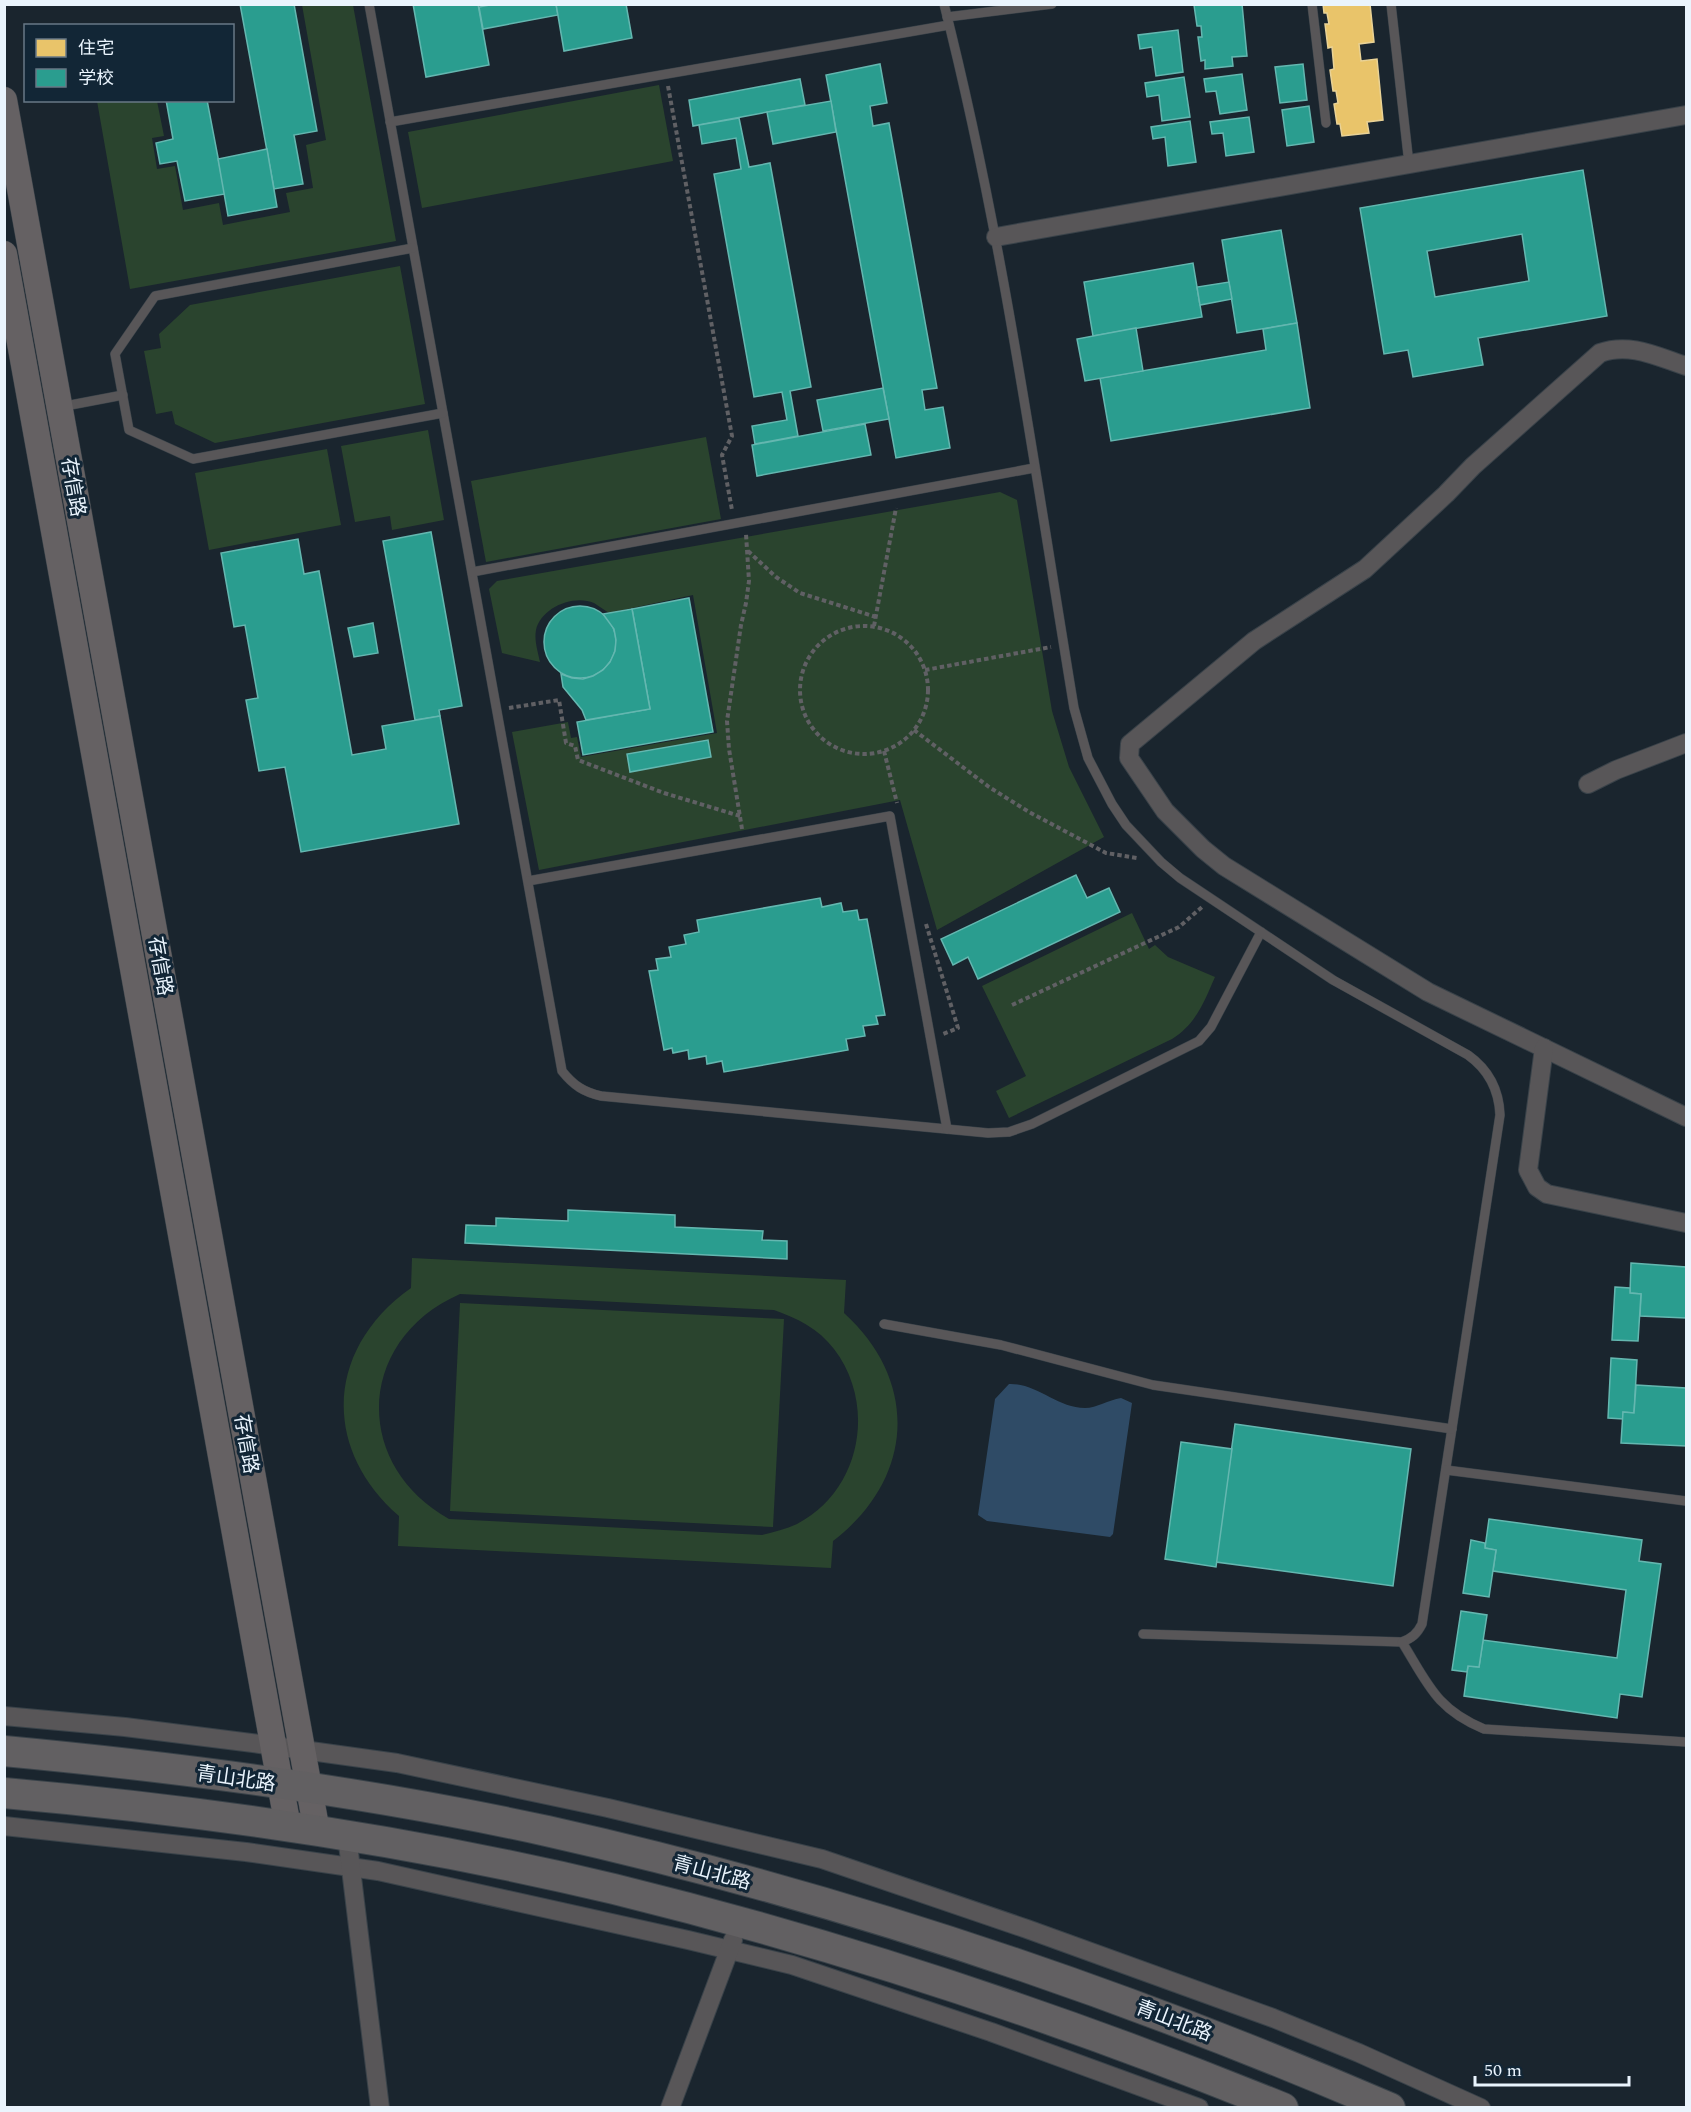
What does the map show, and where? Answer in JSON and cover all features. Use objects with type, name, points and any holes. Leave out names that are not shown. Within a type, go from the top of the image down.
[{"type":"main road","name":"青山北路","points":[[4,1751],[171,1769],[295,1786],[543,1830],[689,1865],[789,1892],[953,1942],[1056,1977],[1240,2045],[1390,2108]]},
{"type":"main road","name":"青山北路","points":[[4,1793],[166,1810],[303,1829],[546,1874],[740,1922],[859,1957],[1042,2016],[1283,2108]]},
{"type":"street","name":"存信路","points":[[4,100],[303,1750],[295,1786]]},
{"type":"street","points":[[996,237],[1686,115]]},
{"type":"street","name":"存信路","points":[[4,254],[273,1746],[295,1786],[303,1829]]},
{"type":"street","points":[[1686,366],[1628,348],[1600,353],[1473,466],[1365,569],[1254,641],[1130,744],[1129,758],[1165,811],[1203,849],[1224,866],[1428,992],[1686,1117]]},
{"type":"street","points":[[1588,784],[1616,770],[1686,743]]},
{"type":"street","points":[[1544,1048],[1528,1170],[1533,1182],[1548,1194],[1686,1223]]},
{"type":"street","points":[[4,1716],[125,1728],[397,1763],[822,1859],[1038,1933],[1273,2018],[1359,2053],[1481,2108]]},
{"type":"street","points":[[4,1826],[168,1843],[351,1867],[481,1893],[729,1950],[792,1965],[825,1976],[1002,2036],[1199,2108]]},
{"type":"street","points":[[347,1836],[380,2108]]},
{"type":"street","points":[[670,2108],[740,1922]]},
{"type":"lane","points":[[369,4],[562,1071],[579,1088],[602,1096],[988,1133],[1009,1132],[1021,1129],[1199,1041],[1211,1027],[1261,932]]},
{"type":"lane","points":[[944,4],[996,237],[1063,645],[1080,734],[1099,782],[1126,825],[1161,862],[1180,878],[1333,980],[1468,1055],[1485,1069],[1496,1090],[1500,1115],[1422,1624],[1413,1637],[1402,1642],[1143,1634]]},
{"type":"lane","points":[[390,122],[1052,4]]},
{"type":"lane","points":[[1312,4],[1326,123]]},
{"type":"lane","points":[[1391,4],[1409,164]]},
{"type":"lane","points":[[413,248],[155,296],[115,354],[129,430],[193,459],[443,413]]},
{"type":"lane","points":[[60,407],[123,395]]},
{"type":"lane","points":[[472,572],[1034,468]]},
{"type":"lane","points":[[528,880],[890,816],[947,1129]]},
{"type":"lane","points":[[884,1324],[1001,1345],[1154,1385],[1452,1429]]},
{"type":"lane","points":[[1446,1470],[1686,1501]]},
{"type":"lane","points":[[1402,1642],[1438,1700],[1454,1714],[1484,1729],[1686,1742]]},
{"type":"path","points":[[666,74],[732,436],[722,455],[734,523]]},
{"type":"path","points":[[874,626],[899,493]]},
{"type":"path","points":[[744,841],[729,749],[727,721],[749,581],[745,521]]},
{"type":"path","points":[[748,551],[776,577],[800,592],[876,617]]},
{"type":"path","points":[[856,626],[874,626],[898,635],[919,656],[925,670],[927,699],[924,714],[914,730],[897,746],[884,751],[856,754],[830,745],[818,736],[809,724],[800,697],[801,676],[809,656],[818,644],[830,635],[856,626]]},
{"type":"path","points":[[925,670],[1063,645]]},
{"type":"path","points":[[497,711],[559,700],[566,743],[575,746],[578,760],[663,793],[740,816]]},
{"type":"path","points":[[914,730],[989,787],[1067,834],[1106,854],[1161,862]]},
{"type":"path","points":[[1012,1005],[1179,927],[1211,898]]},
{"type":"green space","points":[[302,5],[353,5],[396,241],[130,289],[97,102],[157,102],[164,136],[152,138],[157,169],[175,166],[183,210],[219,203],[223,225],[290,212],[286,193],[313,188],[306,145],[326,140]]},
{"type":"green space","points":[[659,85],[673,161],[422,208],[408,132]]},
{"type":"green space","points":[[400,266],[425,404],[215,443],[175,424],[172,411],[156,414],[144,351],[161,348],[159,334],[190,305]]},
{"type":"green space","points":[[428,430],[444,520],[392,530],[390,516],[355,522],[341,446]]},
{"type":"green space","points":[[706,437],[721,519],[486,562],[471,481]]},
{"type":"green space","points":[[327,449],[341,525],[209,550],[195,473]]},
{"type":"green space","points":[[1000,492],[1017,500],[1052,711],[1069,767],[1104,837],[937,930],[900,800],[539,870],[512,732],[568,722],[571,738],[577,737],[581,757],[717,733],[693,595],[609,613],[594,603],[586,601],[577,600],[559,605],[544,615],[536,630],[540,662],[502,653],[489,589],[497,581]]},
{"type":"green space","points":[[1132,913],[1149,949],[1155,945],[1168,957],[1215,977],[1198,1012],[1172,1039],[1009,1118],[996,1091],[1026,1076],[982,986]]},
{"type":"green space","points":[[412,1258],[846,1280],[844,1313],[869,1340],[886,1369],[895,1399],[897,1430],[892,1460],[880,1489],[860,1516],[833,1541],[831,1568],[398,1546],[399,1516],[374,1489],[356,1460],[346,1430],[344,1399],[349,1369],[362,1339],[383,1312],[411,1288]],"holes":[[[460,1294],[774,1310],[807,1325],[834,1349],[847,1371],[855,1395],[858,1420],[856,1445],[848,1469],[836,1491],[819,1509],[797,1524],[784,1529],[762,1535],[449,1519],[417,1495],[395,1467],[382,1436],[379,1403],[385,1370],[401,1340],[426,1314]]]},
{"type":"green space","points":[[460,1303],[784,1319],[773,1527],[450,1511]]},
{"type":"water","points":[[1009,1384],[1029,1387],[1075,1407],[1089,1408],[1121,1398],[1132,1403],[1113,1534],[1110,1537],[987,1521],[978,1515],[995,1399]]},
{"type":"building: 住宅","points":[[1323,4],[1370,4],[1374,42],[1359,44],[1361,61],[1377,59],[1383,120],[1367,122],[1369,133],[1342,136],[1340,124],[1337,124],[1334,104],[1338,103],[1336,91],[1333,91],[1330,70],[1334,69],[1332,47],[1328,48],[1325,24],[1329,24]]},
{"type":"building: 学校","points":[[240,4],[294,4],[317,131],[294,135],[303,184],[274,189]]},
{"type":"building: 学校","points":[[413,4],[478,4],[489,65],[426,77]]},
{"type":"building: 学校","points":[[495,4],[556,4],[558,15],[483,29],[479,7]]},
{"type":"building: 学校","points":[[556,4],[626,4],[632,38],[564,51]]},
{"type":"building: 学校","points":[[1242,4],[1247,56],[1232,57],[1233,66],[1205,69],[1205,60],[1201,61],[1198,37],[1202,37],[1201,26],[1197,26],[1194,5]]},
{"type":"building: 学校","points":[[1178,30],[1183,72],[1156,76],[1152,47],[1140,49],[1138,35]]},
{"type":"building: 学校","points":[[880,64],[887,103],[870,106],[873,126],[889,123],[937,388],[922,390],[925,410],[943,407],[950,448],[896,458],[826,75]]},
{"type":"building: 学校","points":[[1303,64],[1307,100],[1280,103],[1275,67]]},
{"type":"building: 学校","points":[[1242,74],[1247,110],[1220,114],[1216,91],[1206,92],[1204,79]]},
{"type":"building: 学校","points":[[1184,77],[1190,117],[1162,121],[1159,95],[1147,97],[1145,83]]},
{"type":"building: 学校","points":[[800,79],[805,105],[693,126],[689,100]]},
{"type":"building: 学校","points":[[831,101],[836,132],[773,144],[767,112]]},
{"type":"building: 学校","points":[[166,102],[207,102],[225,194],[185,201],[177,161],[160,164],[156,143],[173,139]]},
{"type":"building: 学校","points":[[1309,106],[1314,142],[1287,146],[1282,110]]},
{"type":"building: 学校","points":[[1249,117],[1254,152],[1226,156],[1223,133],[1212,134],[1210,122]]},
{"type":"building: 学校","points":[[739,118],[749,167],[770,163],[811,387],[790,391],[798,436],[755,444],[752,426],[787,420],[782,392],[754,397],[714,174],[741,169],[736,138],[702,144],[699,125]]},
{"type":"building: 学校","points":[[1190,121],[1196,162],[1168,166],[1165,137],[1153,139],[1151,127]]},
{"type":"building: 学校","points":[[267,149],[277,207],[228,216],[218,159]]},
{"type":"building: 学校","points":[[1583,170],[1607,316],[1478,338],[1483,365],[1413,377],[1408,350],[1384,354],[1360,208]],"holes":[[[1522,234],[1529,281],[1435,297],[1427,251]]]},
{"type":"building: 学校","points":[[1281,230],[1297,323],[1237,333],[1222,240]]},
{"type":"building: 学校","points":[[1193,263],[1202,317],[1093,336],[1084,282]]},
{"type":"building: 学校","points":[[1229,282],[1232,299],[1200,305],[1197,287]]},
{"type":"building: 学校","points":[[1297,323],[1310,408],[1111,441],[1100,378],[1266,350],[1263,329]]},
{"type":"building: 学校","points":[[1136,328],[1143,371],[1085,381],[1077,339]]},
{"type":"building: 学校","points":[[883,388],[889,419],[823,431],[817,400]]},
{"type":"building: 学校","points":[[865,424],[871,455],[757,476],[752,445]]},
{"type":"building: 学校","points":[[431,532],[462,706],[439,710],[440,716],[415,720],[383,541]]},
{"type":"building: 学校","points":[[298,539],[304,574],[319,571],[352,755],[386,749],[382,726],[440,716],[459,824],[301,852],[285,767],[259,771],[246,700],[258,698],[245,625],[234,627],[221,553]]},
{"type":"building: 学校","points":[[689,598],[713,732],[583,755],[577,722],[650,709],[632,609]]},
{"type":"building: 学校","points":[[587,606],[606,616],[614,628],[616,642],[614,656],[606,668],[594,676],[573,678],[554,668],[546,656],[544,635],[554,616],[566,608]]},
{"type":"building: 学校","points":[[632,609],[650,709],[586,720],[582,710],[563,687],[561,674],[583,679],[603,670],[615,651],[616,640],[614,629],[603,614]]},
{"type":"building: 学校","points":[[373,623],[378,653],[354,657],[348,628]]},
{"type":"building: 学校","points":[[708,740],[711,757],[630,772],[627,754]]},
{"type":"building: 学校","points":[[1076,875],[1087,898],[1109,888],[1120,912],[978,979],[968,957],[953,965],[941,939]]},
{"type":"building: 学校","points":[[820,898],[822,907],[841,903],[843,912],[857,910],[859,920],[867,919],[885,1015],[876,1016],[878,1024],[863,1026],[865,1036],[846,1039],[848,1050],[724,1072],[722,1061],[707,1064],[706,1056],[689,1059],[688,1050],[673,1053],[672,1048],[664,1050],[649,971],[658,970],[656,959],[671,957],[669,947],[686,944],[684,935],[699,932],[697,920]]},
{"type":"building: 学校","points":[[568,1210],[675,1215],[675,1227],[763,1231],[762,1240],[787,1241],[787,1259],[465,1243],[466,1225],[496,1226],[496,1218],[568,1221]]},
{"type":"building: 学校","points":[[1631,1263],[1686,1267],[1686,1318],[1640,1316],[1641,1294],[1630,1293]]},
{"type":"building: 学校","points":[[1615,1287],[1630,1288],[1630,1293],[1641,1294],[1638,1341],[1612,1340]]},
{"type":"building: 学校","points":[[1611,1358],[1637,1360],[1634,1413],[1623,1412],[1623,1419],[1608,1418]]},
{"type":"building: 学校","points":[[1636,1385],[1686,1388],[1686,1446],[1621,1443],[1623,1412],[1634,1413]]},
{"type":"building: 学校","points":[[1235,1424],[1411,1449],[1393,1586],[1216,1562]]},
{"type":"building: 学校","points":[[1181,1442],[1232,1449],[1216,1567],[1165,1559]]},
{"type":"building: 学校","points":[[1489,1519],[1642,1540],[1639,1561],[1661,1564],[1642,1697],[1620,1694],[1617,1718],[1464,1696],[1468,1666],[1479,1667],[1483,1640],[1617,1658],[1626,1590],[1493,1571],[1496,1550],[1485,1548]]},
{"type":"building: 学校","points":[[1471,1540],[1485,1543],[1485,1548],[1496,1550],[1489,1597],[1463,1593]]},
{"type":"building: 学校","points":[[1461,1611],[1487,1615],[1479,1667],[1468,1666],[1467,1672],[1452,1670]]}]
